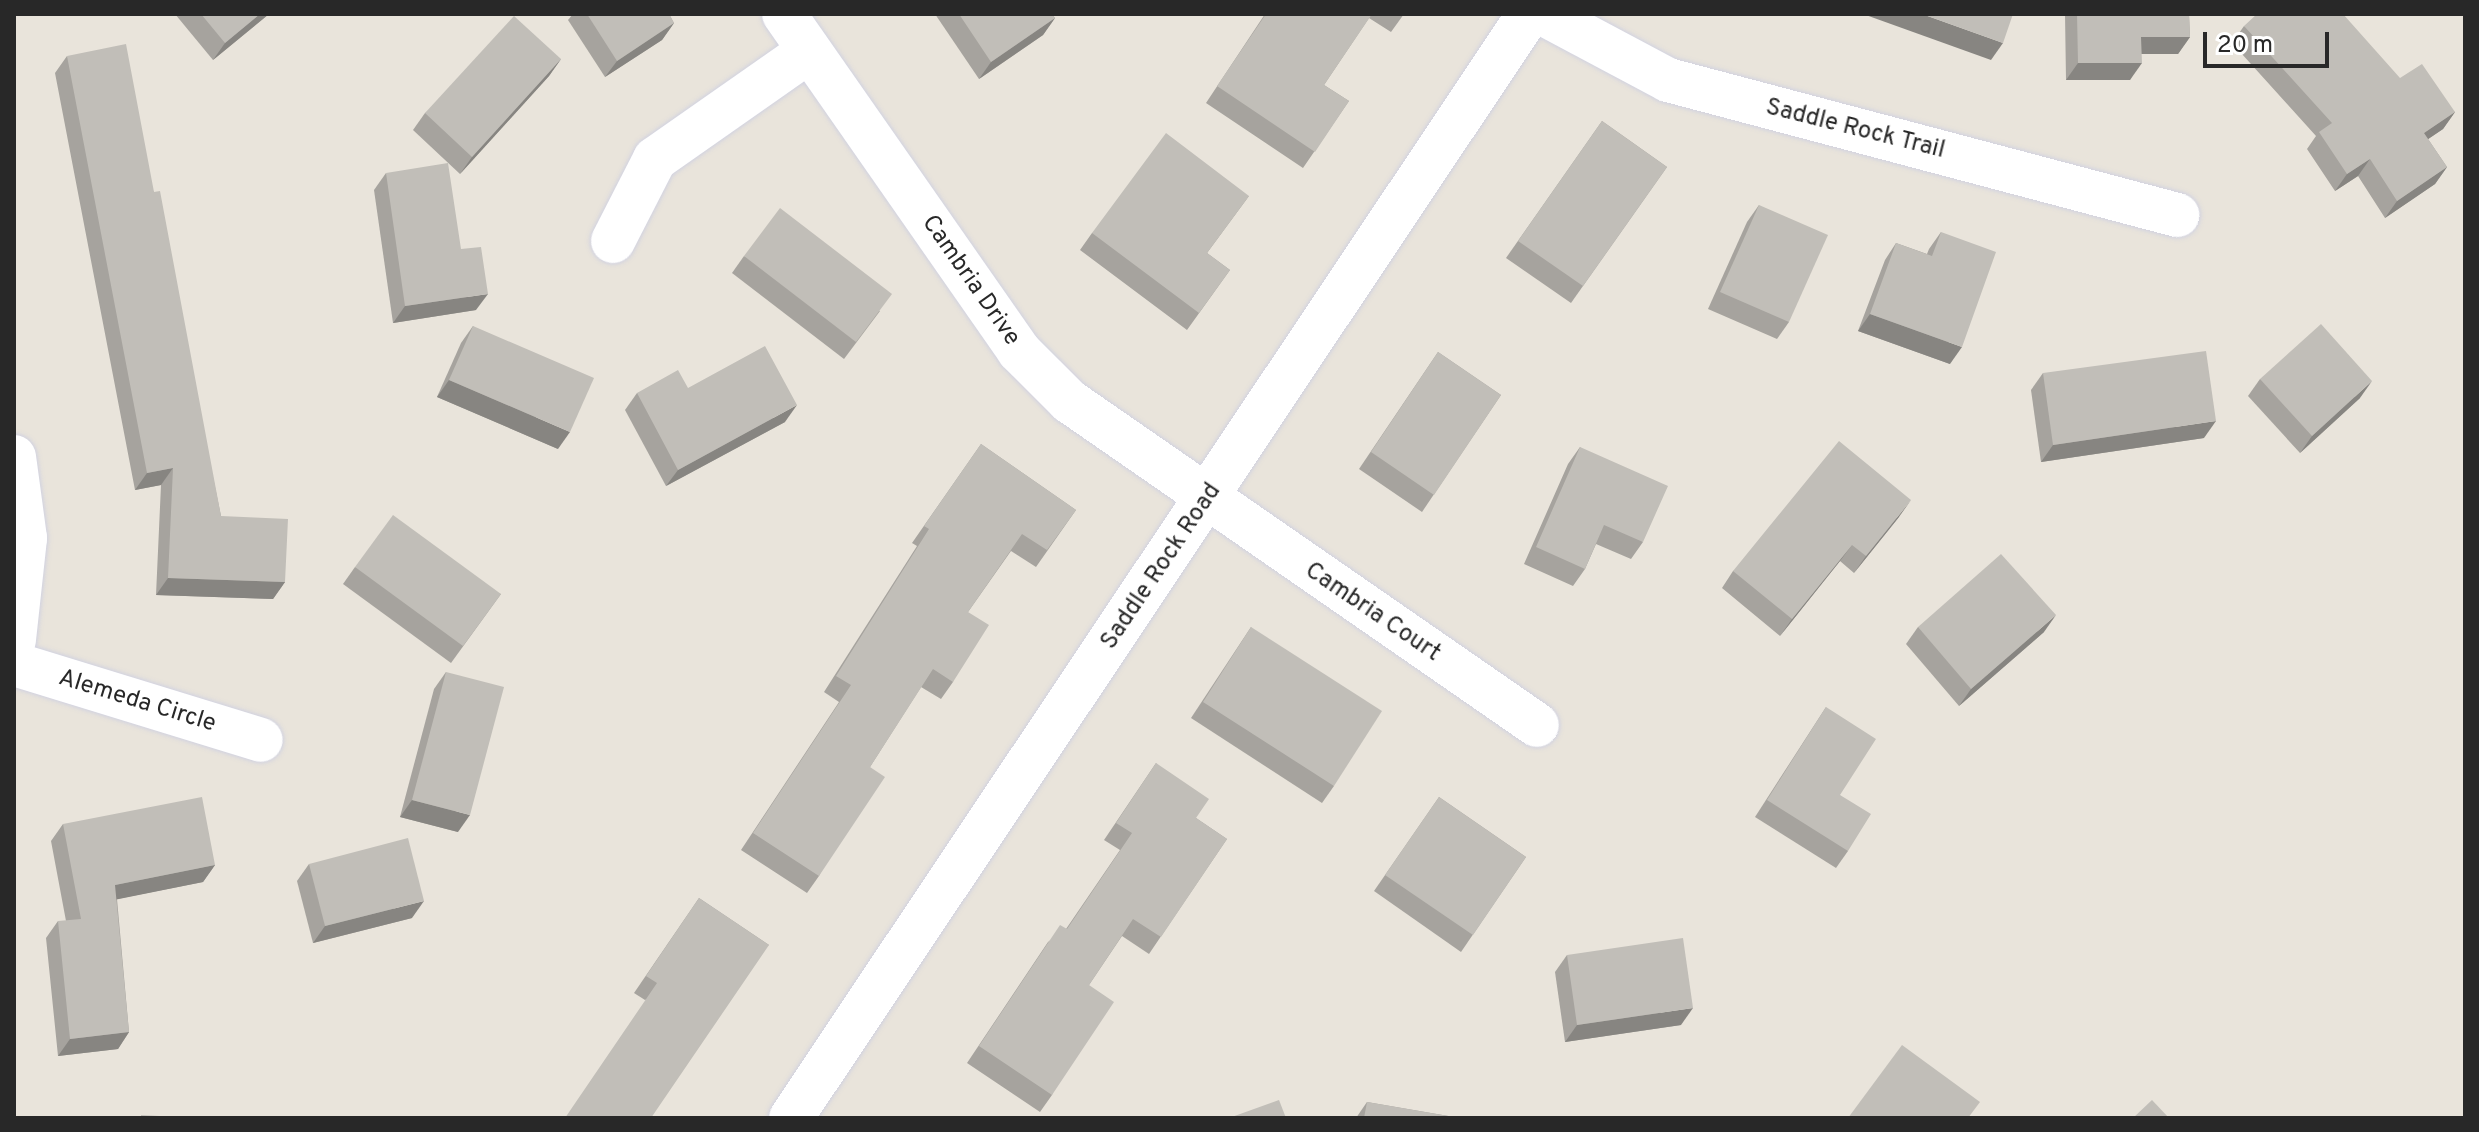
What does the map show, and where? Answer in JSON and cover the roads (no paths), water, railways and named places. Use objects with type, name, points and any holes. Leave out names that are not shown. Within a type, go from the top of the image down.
[{"type":"street","name":"Cambria Drive","points":[[784,14],[1019,351],[1090,417],[1207,501]]},
{"type":"street","name":"Saddle Rock Road","points":[[791,1118],[1207,501],[1529,14]]},
{"type":"street","name":"Saddle Rock Trail","points":[[1544,14],[1668,80],[2177,215]]},
{"type":"street","points":[[613,241],[655,159],[809,51]]},
{"type":"street","points":[[14,457],[25,538],[14,640]]},
{"type":"street","name":"Cambria Court","points":[[1207,501],[1537,725]]},
{"type":"street","name":"Alemeda Circle","points":[[14,664],[261,740]]}]
